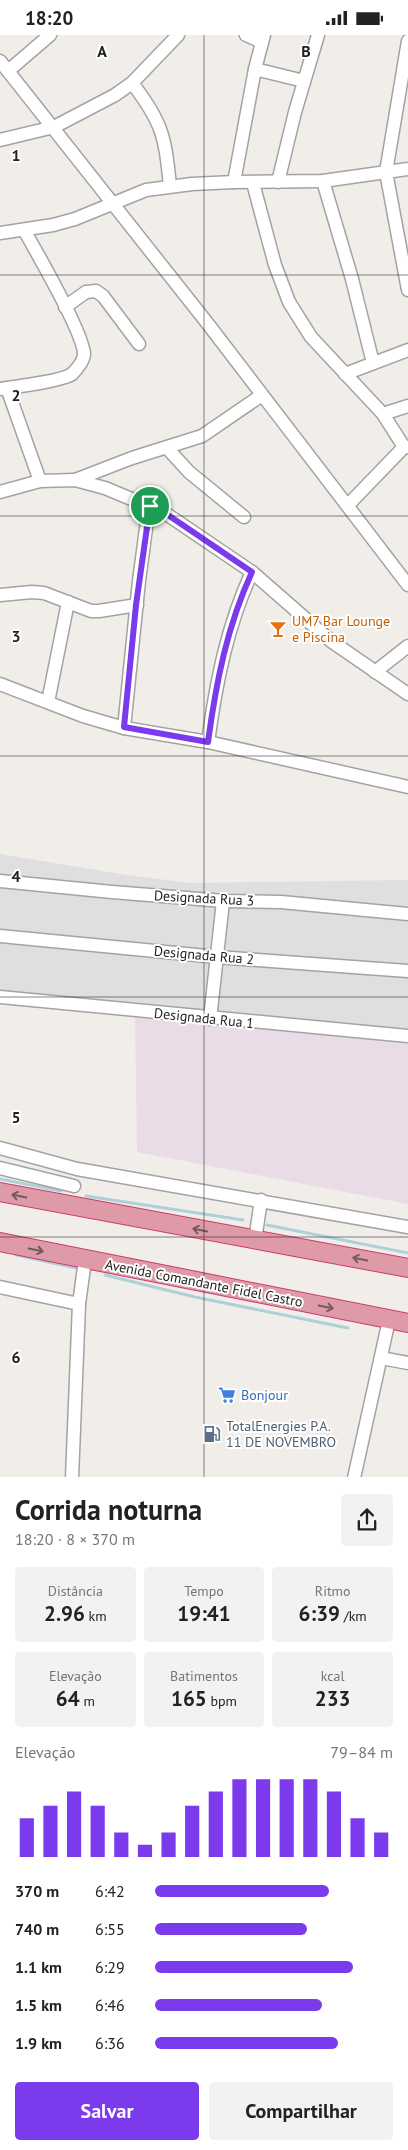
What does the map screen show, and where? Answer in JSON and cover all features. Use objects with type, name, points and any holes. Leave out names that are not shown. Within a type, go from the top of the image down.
[{"type":"highway","points":[[0,1192],[408,1268]]},
{"type":"highway","name":"Avenida Comandante Fidel Castro","points":[[0,1242],[408,1323]]},
{"type":"street","points":[[8,71],[50,35]]},
{"type":"street","points":[[0,141],[54,127],[115,95],[132,83],[178,35]]},
{"type":"street","points":[[234,182],[255,69],[263,38],[246,35]]},
{"type":"street","points":[[278,182],[318,35]]},
{"type":"street","points":[[408,41],[386,172],[408,290]]},
{"type":"street","points":[[0,61],[54,127],[408,585]]},
{"type":"street","points":[[255,69],[304,81]]},
{"type":"street","points":[[132,83],[149,104],[160,125],[166,148],[170,187]]},
{"type":"street","points":[[0,233],[75,219],[134,193],[170,187],[234,182],[323,181],[408,169]]},
{"type":"street","points":[[323,181],[352,279],[372,363]]},
{"type":"street","points":[[253,183],[274,265],[289,302],[311,337],[383,414],[406,447],[348,505]]},
{"type":"street","points":[[24,230],[65,307],[83,348],[84,357],[80,366],[70,375],[3,388],[40,481]]},
{"type":"street","points":[[65,307],[86,292],[96,291],[103,296],[139,344]]},
{"type":"street","points":[[345,375],[372,363],[408,351]]},
{"type":"street","points":[[75,480],[202,435],[262,395]]},
{"type":"street","points":[[383,414],[408,406]]},
{"type":"street","points":[[166,448],[189,472],[244,517]]},
{"type":"street","points":[[0,492],[40,481],[75,480],[105,488],[165,513],[252,572],[331,641],[408,694]]},
{"type":"street","points":[[124,727],[136,605],[150,506]]},
{"type":"street","points":[[208,742],[225,643],[235,611],[252,572]]},
{"type":"street","points":[[0,595],[38,592],[91,611],[136,605]]},
{"type":"street","points":[[48,702],[68,602]]},
{"type":"street","points":[[374,672],[408,646]]},
{"type":"street","points":[[0,683],[83,716],[124,727],[208,742],[408,787]]},
{"type":"street","name":"Designada Rua 3","points":[[0,881],[223,901],[281,902],[408,914]]},
{"type":"street","points":[[210,1019],[223,901]]},
{"type":"street","name":"Designada Rua 2","points":[[0,935],[217,957],[408,971]]},
{"type":"street","name":"Designada Rua 1","points":[[0,997],[210,1019],[408,1036]]},
{"type":"street","points":[[0,1148],[77,1169],[408,1227]]},
{"type":"street","points":[[0,1168],[74,1186]]},
{"type":"street","points":[[72,1206],[77,1169]]},
{"type":"street","points":[[255,1240],[261,1200]]},
{"type":"street","points":[[72,1477],[80,1304],[85,1260]]},
{"type":"street","points":[[0,1287],[80,1304]]},
{"type":"street","points":[[354,1477],[389,1320]]},
{"type":"street","points":[[381,1357],[408,1363]]},
{"type":"shaded area","points":[[0,854],[127,875],[190,883],[408,880],[408,1031],[0,994]]},
{"type":"shaded area","points":[[135,1017],[408,1042],[408,1204],[137,1152]]},
{"type":"waterway","points":[[0,1179],[61,1191]]},
{"type":"waterway","points":[[86,1196],[243,1220]]},
{"type":"waterway","points":[[267,1225],[408,1253]]},
{"type":"waterway","points":[[16,1255],[76,1268]]},
{"type":"waterway","points":[[105,1275],[195,1297],[348,1328]]},
{"type":"place","name":"UM7 Bar Lounge e Piscina","points":[[278,629]]},
{"type":"place","name":"Bonjour","points":[[227,1395]]},
{"type":"place","name":"TotalEnergies P.A. 11 DE NOVEMBRO","points":[[212,1434]]},
{"type":"route","points":[[150,506],[165,513],[252,572],[239,599],[223,652],[208,742],[124,727],[136,605],[150,506]]}]
